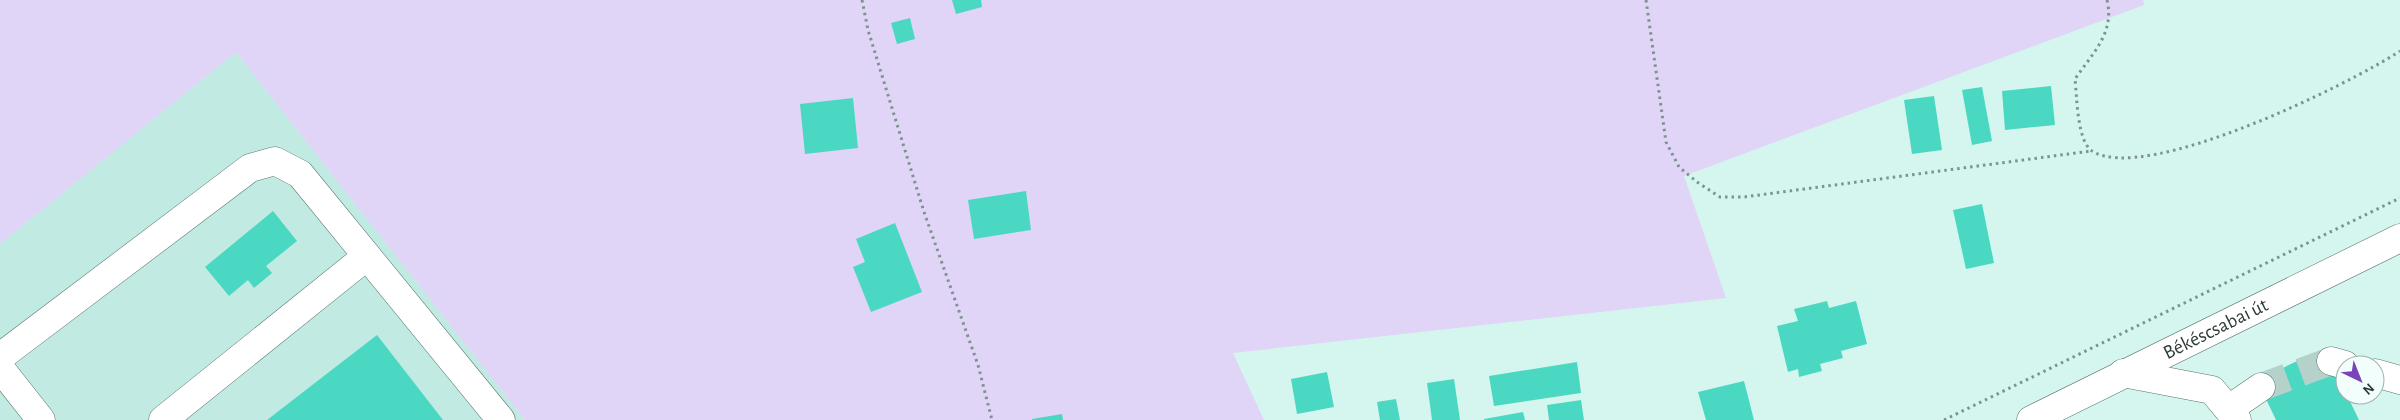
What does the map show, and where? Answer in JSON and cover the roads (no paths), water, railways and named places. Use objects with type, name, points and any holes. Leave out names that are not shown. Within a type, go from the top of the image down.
[{"type":"street","points":[[0,357],[250,168],[275,161],[300,174],[501,420]]},
{"type":"street","name":"Békéscsabai út","points":[[2031,420],[2400,238]]},
{"type":"street","points":[[163,420],[368,256]]},
{"type":"street","points":[[0,368],[41,420]]},
{"type":"street","points":[[2123,373],[2212,390],[2233,414],[2261,387]]},
{"type":"street","points":[[2385,376],[2400,380]]},
{"type":"tunnel","points":[[2261,387],[2331,361]]}]
